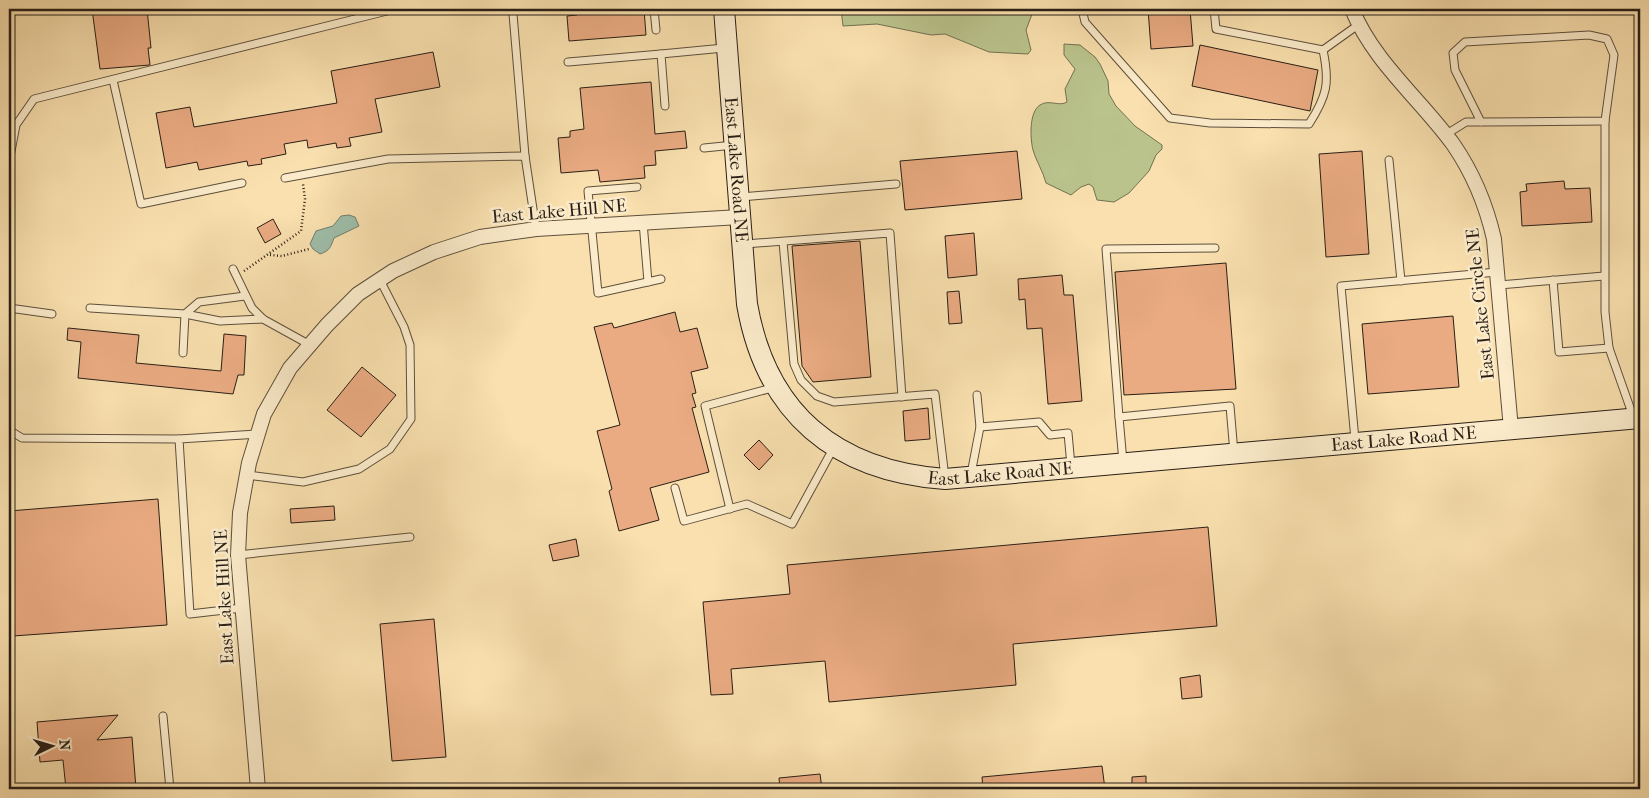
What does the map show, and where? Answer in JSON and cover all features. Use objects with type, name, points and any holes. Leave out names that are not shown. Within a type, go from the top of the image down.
[{"type":"street","name":"East Lake Road NE","points":[[724,9],[747,304],[752,332],[764,366],[776,388],[803,422],[834,447],[865,463],[915,477],[945,479],[1637,418]]},
{"type":"street","name":"East Lake Circle NE","points":[[1352,9],[1358,25],[1379,56],[1445,135],[1473,178],[1487,208],[1494,239],[1511,429]]},
{"type":"street","name":"East Lake Hill NE","points":[[258,789],[238,555],[240,513],[247,475],[264,414],[290,368],[358,294],[380,280],[434,252],[471,240],[536,229],[642,222],[739,207]]},
{"type":"lane","points":[[9,162],[16,125],[34,99],[394,9]]},
{"type":"lane","points":[[511,9],[513,14],[524,156],[536,229]]},
{"type":"lane","points":[[654,9],[656,30]]},
{"type":"lane","points":[[1082,9],[1085,22],[1170,118],[1210,123],[1309,124],[1324,101],[1328,71],[1322,50]]},
{"type":"lane","points":[[1214,9],[1216,29],[1322,50],[1358,25]]},
{"type":"lane","points":[[1480,122],[1455,70],[1453,53],[1465,42],[1589,34],[1607,39],[1614,55],[1605,122],[1604,276],[1610,348],[1637,418]]},
{"type":"lane","points":[[568,62],[727,48]]},
{"type":"lane","points":[[661,54],[665,106]]},
{"type":"lane","points":[[113,80],[142,204],[242,183]]},
{"type":"lane","points":[[1445,135],[1466,122],[1605,122]]},
{"type":"lane","points":[[704,148],[734,145]]},
{"type":"lane","points":[[285,178],[388,159],[524,156]]},
{"type":"lane","points":[[1389,160],[1401,281]]},
{"type":"lane","points":[[739,207],[896,184]]},
{"type":"lane","points":[[637,187],[588,191],[598,293],[661,279]]},
{"type":"lane","points":[[642,222],[648,282]]},
{"type":"lane","points":[[742,244],[890,233],[902,397]]},
{"type":"lane","points":[[783,242],[794,364],[801,380],[817,396],[834,402],[935,394],[945,479]]},
{"type":"lane","points":[[1123,464],[1106,249],[1215,248]]},
{"type":"lane","points":[[233,269],[252,308],[263,319],[310,345]]},
{"type":"lane","points":[[1355,442],[1341,286],[1401,281],[1553,280],[1604,276]]},
{"type":"lane","points":[[247,475],[304,482],[359,469],[390,449],[411,419],[410,346],[404,327],[380,280]]},
{"type":"lane","points":[[1553,280],[1559,352],[1610,348]]},
{"type":"lane","points":[[182,353],[185,314],[199,302],[245,296]]},
{"type":"lane","points":[[9,308],[52,314]]},
{"type":"lane","points":[[90,308],[185,314],[220,321],[263,319]]},
{"type":"lane","points":[[730,509],[705,406],[776,388]]},
{"type":"lane","points":[[970,477],[980,427],[977,395]]},
{"type":"lane","points":[[1119,416],[1230,406],[1234,454]]},
{"type":"lane","points":[[980,427],[1039,422],[1050,435],[1068,433],[1071,468]]},
{"type":"lane","points":[[9,430],[22,438],[178,439],[258,434]]},
{"type":"lane","points":[[178,439],[190,614],[242,608]]},
{"type":"lane","points":[[675,488],[684,521],[747,504],[792,524],[834,447]]},
{"type":"lane","points":[[238,555],[410,537]]},
{"type":"lane","points":[[163,716],[170,789]]},
{"type":"path","points":[[236,277],[301,231],[306,199],[302,175]]},
{"type":"path","points":[[268,254],[282,256],[309,249]]},
{"type":"green space","points":[[841,9],[1034,9],[1026,30],[1031,50],[1028,54],[989,52],[945,34],[931,35],[877,24],[843,26]]},
{"type":"green space","points":[[1064,44],[1080,45],[1095,57],[1108,81],[1109,94],[1116,106],[1135,126],[1162,145],[1162,149],[1156,155],[1149,171],[1129,193],[1114,202],[1097,200],[1093,187],[1089,184],[1081,187],[1071,195],[1046,183],[1033,150],[1031,126],[1036,108],[1043,103],[1061,104],[1067,102],[1065,89],[1075,69],[1064,55]]},
{"type":"shaded area","points":[[349,215],[355,217],[359,226],[334,238],[330,248],[323,253],[320,254],[313,249],[310,244],[316,231],[333,226],[341,216]]},
{"type":"building","points":[[92,9],[147,9],[151,48],[148,48],[150,65],[100,69]]},
{"type":"building","points":[[577,9],[644,9],[646,35],[569,41],[567,16],[577,15]]},
{"type":"building","points":[[1148,9],[1190,9],[1193,46],[1151,49]]},
{"type":"building","points":[[1200,45],[1318,70],[1310,111],[1192,86]]},
{"type":"building","points":[[433,52],[440,87],[375,99],[382,132],[349,138],[351,146],[337,148],[336,143],[308,148],[307,140],[284,144],[286,154],[261,159],[262,164],[248,166],[247,161],[199,170],[197,162],[166,168],[156,113],[190,107],[194,127],[337,103],[331,71]]},
{"type":"building","points":[[651,82],[655,134],[685,131],[687,148],[655,151],[656,165],[644,166],[645,178],[600,182],[598,170],[561,173],[558,138],[570,137],[570,131],[584,129],[580,88]]},
{"type":"building","points":[[1017,151],[1022,199],[905,210],[900,161]]},
{"type":"building","points":[[1362,151],[1369,254],[1326,257],[1319,154]]},
{"type":"building","points":[[1564,181],[1565,189],[1590,188],[1592,222],[1522,226],[1520,192],[1527,191],[1526,184]]},
{"type":"building","points":[[273,219],[281,234],[265,243],[257,228]]},
{"type":"building","points":[[974,233],[977,275],[948,278],[945,236]]},
{"type":"building","points":[[860,241],[871,377],[813,382],[802,366],[792,246]]},
{"type":"building","points":[[1226,263],[1236,389],[1124,395],[1115,272]]},
{"type":"building","points":[[1062,275],[1064,295],[1073,295],[1082,401],[1048,404],[1042,328],[1027,329],[1025,299],[1019,300],[1018,279]]},
{"type":"building","points":[[959,291],[962,323],[949,324],[947,292]]},
{"type":"building","points":[[675,312],[680,332],[697,328],[708,368],[691,372],[696,393],[692,394],[696,407],[692,408],[709,472],[650,488],[659,520],[619,531],[609,491],[612,489],[597,431],[620,425],[594,327],[612,323],[614,328]]},
{"type":"building","points":[[1453,316],[1459,387],[1368,394],[1362,324]]},
{"type":"building","points":[[68,328],[139,335],[136,363],[221,371],[224,334],[246,336],[244,375],[238,375],[233,394],[78,378],[81,342],[67,340]]},
{"type":"building","points":[[362,367],[396,395],[361,437],[327,410]]},
{"type":"building","points":[[928,408],[930,439],[905,441],[903,411]]},
{"type":"building","points":[[759,440],[773,455],[759,470],[744,455]]},
{"type":"building","points":[[158,499],[167,625],[13,636],[9,576],[9,511]]},
{"type":"building","points":[[334,506],[335,520],[291,523],[290,509]]},
{"type":"building","points":[[1208,527],[1217,626],[1013,644],[1016,685],[829,702],[825,661],[731,669],[733,694],[711,695],[703,602],[790,594],[787,565]]},
{"type":"building","points":[[576,539],[579,556],[553,561],[549,545]]},
{"type":"building","points":[[434,619],[446,757],[392,761],[380,624]]},
{"type":"building","points":[[1200,675],[1202,697],[1182,699],[1180,678]]},
{"type":"building","points":[[118,715],[97,740],[132,737],[136,789],[66,789],[63,760],[40,762],[37,722]]},
{"type":"building","points":[[1102,766],[1105,789],[983,789],[982,777]]},
{"type":"building","points":[[820,774],[822,789],[780,789],[779,778]]},
{"type":"building","points":[[1146,776],[1146,789],[1132,789],[1132,777]]}]
